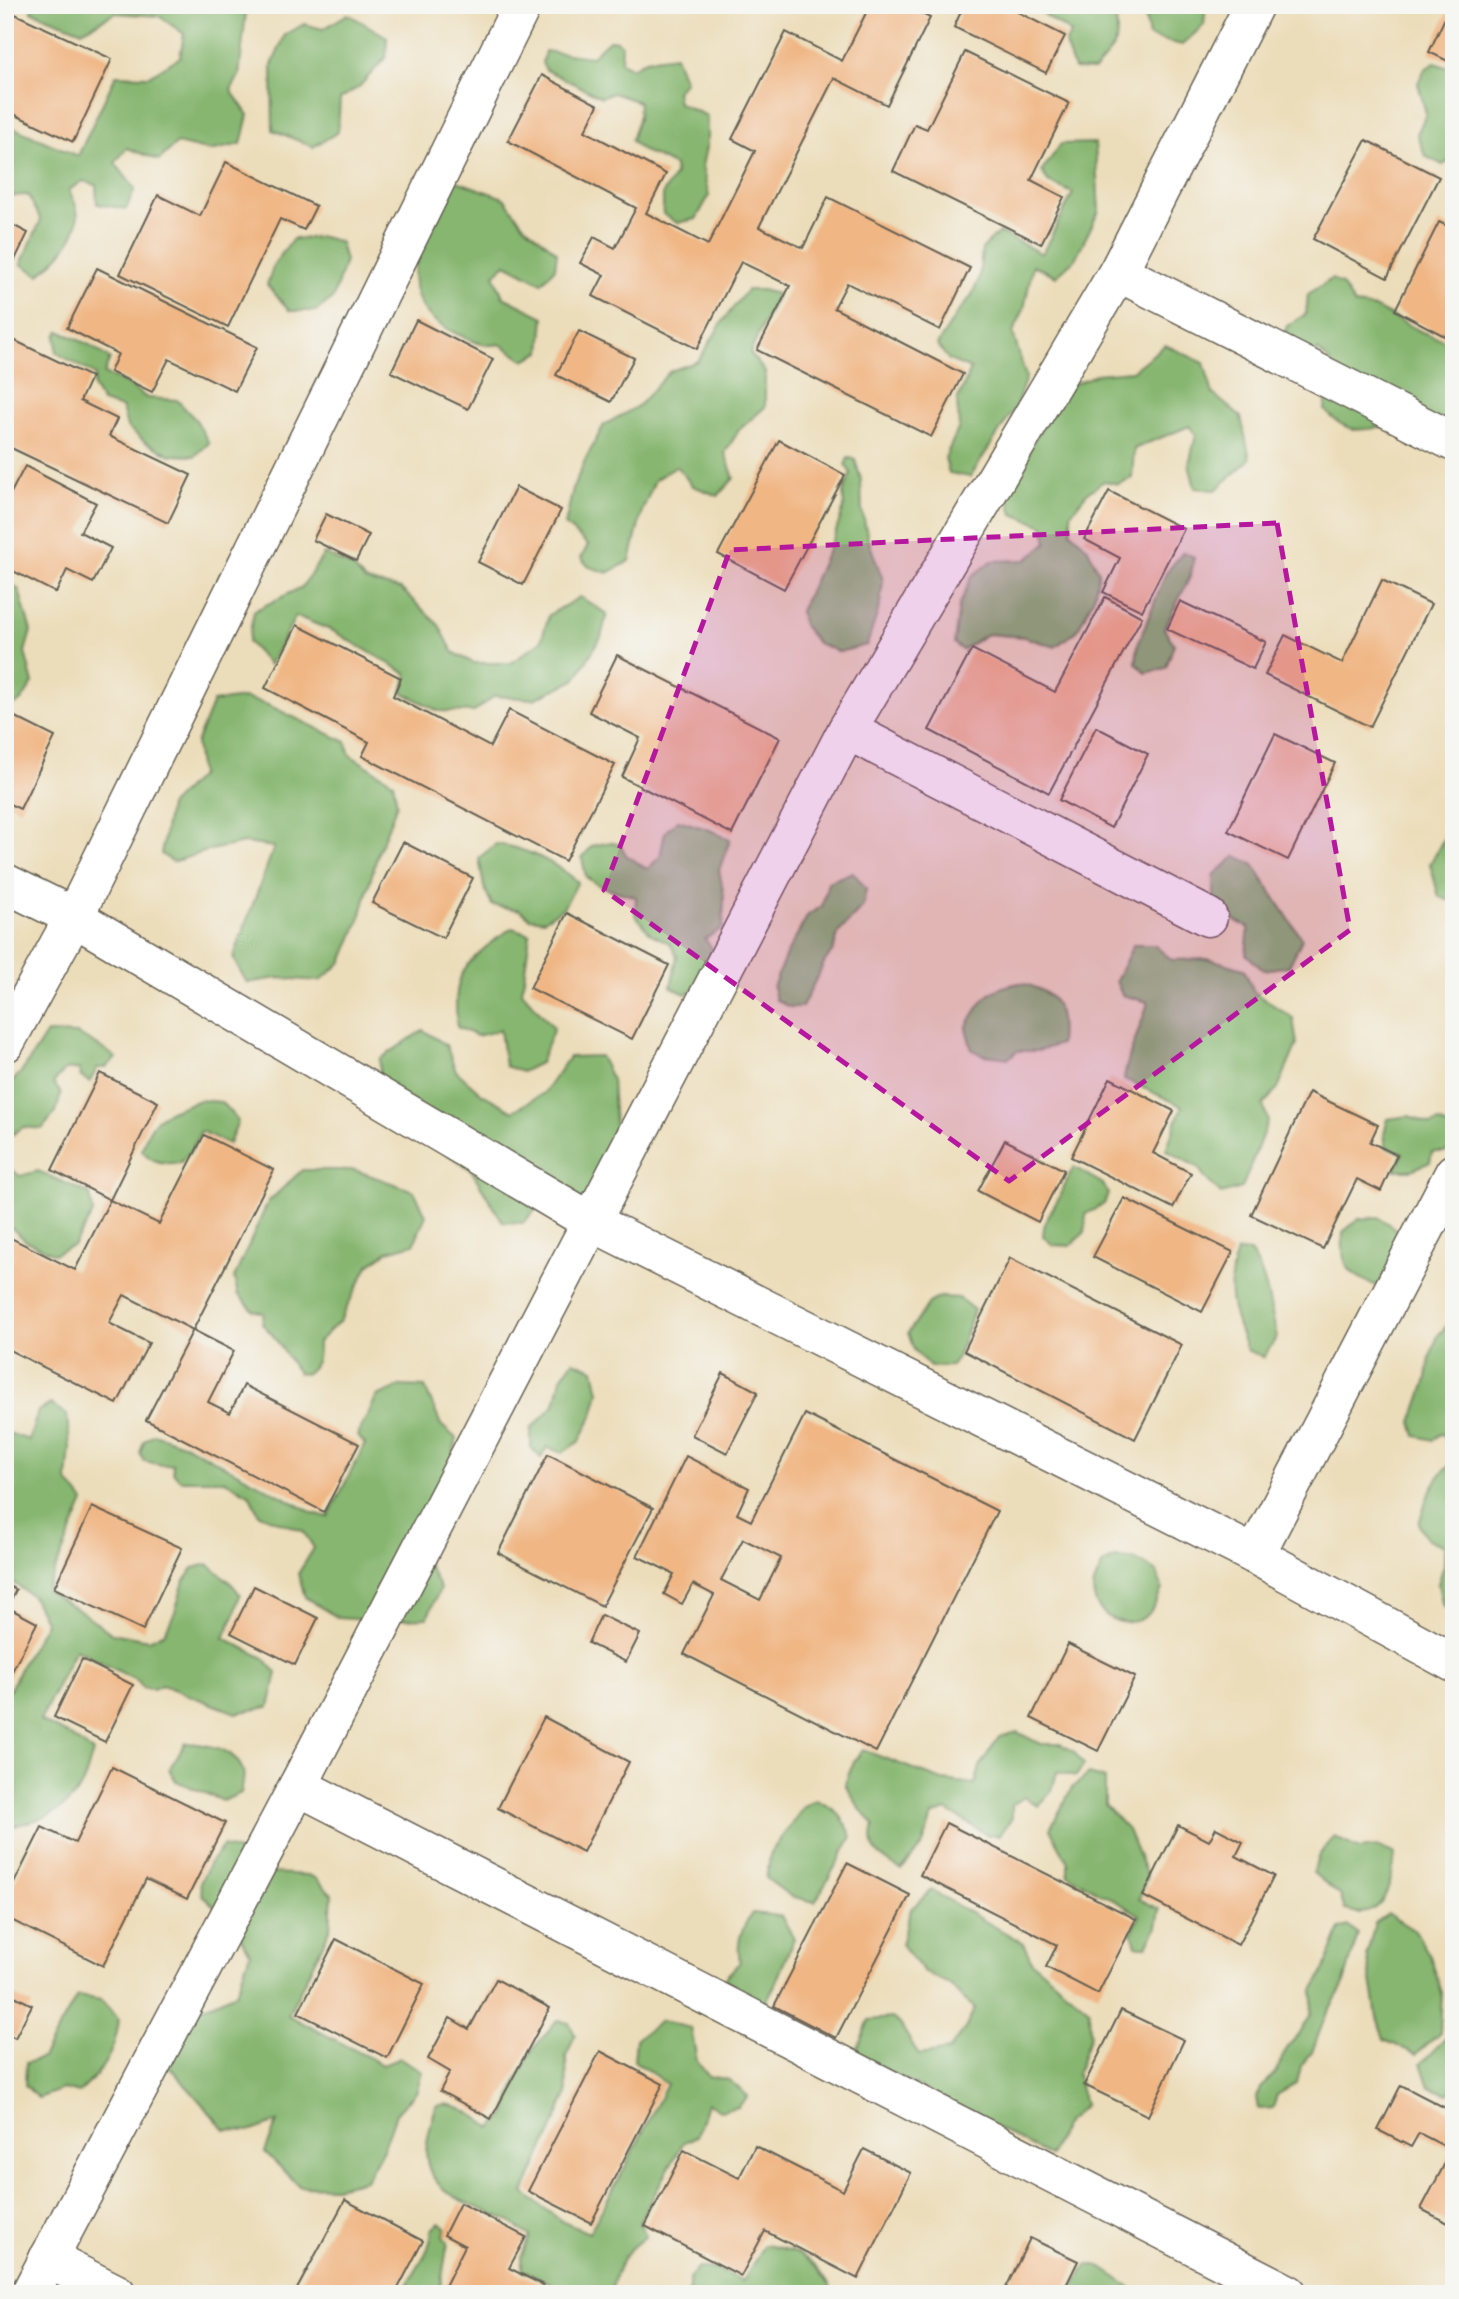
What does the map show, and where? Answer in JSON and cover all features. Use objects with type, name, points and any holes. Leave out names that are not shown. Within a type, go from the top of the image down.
[{"type":"street","points":[[5,1042],[74,917],[522,5]]},
{"type":"street","points":[[30,2294],[298,1786],[847,730],[1118,272],[1254,5]]},
{"type":"street","points":[[1118,272],[1454,442]]},
{"type":"street","points":[[847,730],[1208,916]]},
{"type":"street","points":[[5,883],[74,917],[590,1221],[1255,1555],[1454,1662]]},
{"type":"street","points":[[1255,1555],[1454,1173]]},
{"type":"street","points":[[298,1786],[1289,2294]]},
{"type":"street","points":[[48,2259],[117,2294]]},
{"type":"highlighted area","points":[[1277,523],[1350,930],[1009,1181],[604,890],[730,550]]},
{"type":"green space","points":[[32,5],[233,5],[246,12],[239,76],[231,90],[248,115],[241,144],[210,151],[177,143],[159,160],[127,148],[115,163],[135,189],[126,209],[97,204],[96,185],[83,181],[69,190],[77,210],[76,229],[60,255],[39,275],[21,264],[41,220],[28,195],[5,196],[5,124],[78,156],[116,75],[149,76],[180,57],[184,34],[159,16],[115,13],[82,31],[31,11]]},
{"type":"green space","points":[[1031,5],[1112,5],[1117,34],[1108,55],[1094,70],[1074,69],[1065,44],[1071,33]]},
{"type":"green space","points":[[1151,5],[1206,5],[1204,25],[1182,45],[1149,37],[1145,15]]},
{"type":"green space","points":[[348,14],[387,37],[386,57],[359,87],[340,99],[338,132],[313,147],[273,130],[272,65],[285,35],[304,24],[323,29]]},
{"type":"green space","points":[[609,40],[622,45],[621,62],[632,68],[646,60],[675,56],[685,82],[676,91],[678,103],[707,116],[707,143],[702,166],[709,196],[696,219],[677,223],[663,214],[663,193],[675,175],[674,166],[640,149],[631,140],[638,119],[639,102],[613,93],[601,97],[546,70],[542,63],[545,51],[591,57]]},
{"type":"green space","points":[[1435,63],[1454,70],[1454,158],[1443,165],[1425,156],[1417,134],[1426,114],[1418,83],[1425,69]]},
{"type":"green space","points":[[1095,143],[1099,211],[1075,259],[1056,276],[1033,265],[1024,309],[1013,333],[1026,377],[1016,406],[970,477],[949,473],[945,458],[959,427],[957,401],[971,369],[949,360],[937,345],[971,297],[979,279],[982,249],[999,232],[1042,254],[1073,193],[1048,182],[1042,171],[1061,144]]},
{"type":"green space","points":[[457,181],[504,198],[524,225],[557,252],[555,268],[542,283],[506,264],[494,275],[503,297],[544,317],[541,352],[524,360],[500,344],[483,344],[455,333],[433,319],[420,303],[415,285],[415,265],[420,245],[446,184]]},
{"type":"green space","points":[[323,237],[340,242],[345,261],[333,298],[316,311],[290,311],[267,285],[274,264],[293,239]]},
{"type":"green space","points":[[1332,279],[1342,285],[1355,305],[1376,308],[1422,332],[1454,344],[1454,446],[1407,426],[1364,430],[1346,427],[1325,410],[1330,362],[1318,350],[1311,364],[1278,355],[1287,326],[1306,314],[1308,294]]},
{"type":"green space","points":[[747,290],[777,294],[750,353],[765,372],[765,407],[739,430],[725,453],[734,478],[718,496],[693,486],[676,466],[655,480],[642,511],[630,561],[608,573],[589,567],[581,558],[588,545],[565,525],[573,488],[604,425],[638,406],[670,371],[698,361],[723,321]]},
{"type":"green space","points":[[59,331],[90,345],[110,359],[104,374],[125,383],[147,398],[177,400],[196,420],[209,443],[195,456],[171,455],[145,442],[127,427],[122,408],[102,402],[93,387],[95,375],[57,353],[56,336]]},
{"type":"green space","points":[[1165,345],[1204,363],[1213,394],[1241,417],[1250,459],[1216,490],[1195,488],[1189,464],[1196,435],[1189,426],[1134,449],[1132,478],[1118,484],[1104,481],[1087,493],[1071,513],[1071,532],[1087,547],[1099,572],[1094,597],[1077,631],[1055,647],[1024,637],[987,634],[962,650],[954,643],[959,606],[972,576],[992,561],[1026,560],[1047,542],[1044,526],[1013,514],[1008,496],[1021,461],[1067,387],[1097,374],[1132,371]]},
{"type":"green space","points":[[848,458],[855,459],[861,480],[862,510],[868,539],[883,580],[880,605],[867,645],[839,652],[817,643],[803,625],[800,611],[834,537],[844,507],[843,493],[851,473],[845,465]]},
{"type":"green space","points":[[1183,552],[1194,557],[1190,577],[1164,629],[1174,644],[1166,668],[1146,673],[1136,663],[1138,644],[1166,573]]},
{"type":"green space","points":[[324,554],[354,568],[365,581],[401,589],[439,625],[453,652],[473,663],[511,663],[541,641],[549,615],[580,597],[607,614],[601,637],[575,680],[534,699],[494,696],[474,712],[438,711],[402,692],[407,674],[333,631],[296,616],[269,665],[248,642],[254,611],[302,587]]},
{"type":"green space","points":[[5,578],[19,590],[31,631],[25,652],[33,683],[22,699],[10,705],[5,705]]},
{"type":"green space","points":[[244,698],[268,705],[346,742],[350,755],[393,782],[397,804],[378,853],[359,921],[342,962],[320,981],[278,978],[247,983],[233,958],[274,847],[244,843],[173,862],[161,854],[169,806],[200,775],[196,743],[213,702]]},
{"type":"green space","points":[[678,820],[710,830],[730,840],[719,870],[724,895],[723,928],[705,939],[711,947],[713,976],[686,994],[671,987],[677,956],[670,943],[651,934],[635,915],[636,897],[605,888],[586,877],[582,858],[592,846],[611,842],[620,845],[627,856],[647,869],[660,857],[665,832]]},
{"type":"green space","points":[[1454,826],[1454,902],[1439,897],[1430,864],[1448,831]]},
{"type":"green space","points":[[496,844],[539,857],[578,882],[563,908],[544,920],[530,918],[520,910],[492,905],[484,887],[479,858]]},
{"type":"green space","points":[[1236,856],[1253,864],[1302,939],[1289,966],[1263,970],[1246,954],[1249,927],[1235,921],[1214,898],[1214,875]]},
{"type":"green space","points":[[853,872],[866,889],[863,906],[839,932],[833,951],[825,961],[802,1007],[789,1007],[776,1000],[773,987],[785,957],[808,915],[822,906],[828,882]]},
{"type":"green space","points":[[512,928],[530,934],[522,992],[554,1028],[540,1063],[522,1072],[505,1066],[500,1030],[477,1036],[457,1027],[457,992],[463,972],[478,954]]},
{"type":"green space","points":[[1133,945],[1154,945],[1172,960],[1210,959],[1244,969],[1254,992],[1293,1018],[1297,1044],[1278,1088],[1263,1105],[1268,1120],[1242,1188],[1221,1194],[1199,1168],[1166,1150],[1182,1106],[1124,1079],[1128,1059],[1148,1002],[1122,995],[1116,981]]},
{"type":"green space","points":[[1020,983],[1043,991],[1055,1003],[1059,1011],[1060,1044],[1038,1051],[1017,1051],[1009,1058],[984,1055],[972,1050],[966,1028],[981,1003],[1000,988]]},
{"type":"green space","points":[[423,1030],[446,1045],[456,1071],[482,1094],[513,1111],[544,1093],[569,1057],[600,1056],[612,1080],[615,1127],[587,1203],[548,1196],[523,1223],[503,1222],[471,1170],[378,1107],[380,1059]]},
{"type":"green space","points":[[47,1033],[77,1034],[116,1058],[105,1068],[97,1068],[90,1082],[81,1077],[79,1069],[65,1070],[53,1083],[61,1093],[56,1112],[42,1129],[23,1127],[5,1140],[5,1090],[23,1070]]},
{"type":"green space","points":[[199,1100],[221,1102],[238,1121],[229,1144],[201,1131],[190,1152],[180,1163],[159,1162],[150,1158],[142,1150],[150,1128],[169,1112]]},
{"type":"green space","points":[[1409,1116],[1431,1125],[1439,1122],[1447,1126],[1453,1134],[1454,1147],[1445,1152],[1432,1152],[1430,1162],[1412,1170],[1395,1170],[1403,1153],[1386,1147],[1384,1133],[1388,1119]]},
{"type":"green space","points":[[5,1165],[20,1176],[38,1171],[90,1194],[93,1213],[74,1245],[54,1254],[26,1241],[5,1222]]},
{"type":"green space","points":[[1074,1167],[1103,1184],[1108,1194],[1104,1204],[1086,1214],[1085,1232],[1070,1246],[1053,1245],[1043,1236],[1045,1223]]},
{"type":"green space","points":[[302,1170],[355,1170],[414,1191],[426,1215],[414,1244],[388,1251],[368,1266],[340,1321],[318,1342],[313,1368],[305,1374],[298,1373],[272,1334],[262,1324],[264,1313],[253,1310],[238,1294],[234,1278],[268,1202]]},
{"type":"green space","points":[[1378,1217],[1396,1229],[1404,1242],[1377,1286],[1358,1277],[1348,1267],[1343,1253],[1343,1232],[1359,1219]]},
{"type":"green space","points":[[1237,1251],[1250,1252],[1256,1260],[1267,1292],[1277,1337],[1263,1358],[1247,1350],[1234,1313],[1230,1290]]},
{"type":"green space","points":[[939,1297],[959,1298],[974,1310],[957,1358],[951,1366],[930,1367],[914,1350],[908,1333],[929,1303]]},
{"type":"green space","points":[[1454,1318],[1454,1440],[1448,1441],[1442,1433],[1433,1440],[1416,1436],[1412,1422],[1427,1379],[1430,1357],[1438,1335]]},
{"type":"green space","points":[[573,1361],[594,1369],[599,1392],[594,1412],[580,1441],[562,1453],[547,1447],[541,1458],[531,1447],[531,1429],[555,1404],[561,1378]]},
{"type":"green space","points":[[401,1386],[425,1387],[441,1425],[457,1439],[426,1560],[440,1589],[427,1618],[338,1618],[305,1597],[298,1574],[314,1548],[303,1531],[259,1514],[249,1494],[223,1480],[180,1480],[173,1472],[173,1464],[162,1465],[144,1461],[140,1453],[144,1441],[154,1434],[186,1445],[313,1513],[328,1517],[365,1444],[357,1436],[377,1396]]},
{"type":"green space","points":[[51,1404],[67,1415],[70,1447],[67,1480],[84,1502],[46,1591],[81,1611],[111,1633],[149,1640],[165,1632],[175,1612],[184,1581],[193,1568],[208,1564],[240,1594],[235,1614],[224,1638],[264,1658],[277,1673],[269,1707],[236,1713],[162,1685],[153,1689],[143,1688],[138,1681],[75,1649],[40,1721],[68,1734],[93,1752],[84,1780],[73,1797],[57,1811],[37,1820],[5,1828],[5,1700],[46,1623],[32,1596],[5,1577],[5,1432],[29,1440],[38,1411]]},
{"type":"green space","points":[[1454,1462],[1454,1610],[1443,1607],[1438,1584],[1444,1565],[1444,1545],[1427,1540],[1419,1524],[1427,1498],[1436,1481]]},
{"type":"green space","points":[[1116,1558],[1136,1560],[1157,1572],[1162,1589],[1150,1612],[1136,1621],[1111,1618],[1098,1607],[1095,1599],[1093,1587],[1103,1564]]},
{"type":"green space","points":[[1017,1732],[1040,1744],[1060,1744],[1074,1752],[1084,1765],[1076,1776],[1057,1772],[1052,1790],[1038,1806],[1024,1797],[1012,1805],[1012,1818],[1000,1835],[988,1835],[946,1810],[932,1816],[923,1845],[901,1870],[877,1853],[872,1841],[874,1824],[860,1809],[845,1784],[854,1761],[863,1750],[942,1780],[975,1784],[981,1764],[999,1737]]},
{"type":"green space","points":[[186,1743],[212,1746],[234,1757],[244,1773],[241,1793],[223,1801],[176,1781],[169,1769]]},
{"type":"green space","points":[[1089,1774],[1105,1779],[1105,1805],[1128,1830],[1147,1876],[1139,1899],[1160,1909],[1157,1927],[1147,1946],[1136,1946],[1132,1932],[1140,1915],[1068,1875],[1068,1862],[1050,1829],[1072,1788]]},
{"type":"green space","points":[[816,1800],[839,1814],[852,1837],[815,1902],[790,1896],[766,1878],[771,1852],[803,1808]]},
{"type":"green space","points":[[1334,1837],[1359,1849],[1379,1847],[1395,1854],[1388,1890],[1371,1910],[1362,1913],[1345,1910],[1340,1895],[1313,1873],[1319,1855]]},
{"type":"green space","points":[[223,1846],[246,1854],[272,1873],[308,1875],[315,1878],[332,1894],[330,1929],[288,2015],[383,2065],[400,2058],[422,2071],[417,2091],[396,2114],[384,2147],[366,2180],[336,2187],[299,2186],[265,2152],[277,2122],[252,2131],[225,2130],[167,2064],[188,2014],[236,1993],[250,1953],[236,1926],[202,1895],[200,1883],[209,1864]]},
{"type":"green space","points":[[931,1890],[1023,1943],[1032,1962],[1089,2010],[1090,2035],[1077,2074],[1085,2105],[1064,2124],[1050,2156],[855,2054],[869,2020],[892,2018],[900,2024],[919,2055],[949,2050],[966,2027],[975,2008],[949,1984],[924,1972],[901,1944],[911,1909]]},
{"type":"green space","points":[[752,1913],[781,1916],[794,1938],[774,1987],[751,2028],[721,1982],[740,1962],[740,1936]]},
{"type":"green space","points":[[1388,1914],[1415,1931],[1430,1956],[1442,1993],[1440,2033],[1416,2054],[1384,2040],[1377,2017],[1367,1954],[1375,1923]]},
{"type":"green space","points":[[1349,1926],[1358,1934],[1343,1986],[1326,2015],[1312,2052],[1301,2066],[1297,2083],[1277,2095],[1273,2108],[1259,2109],[1257,2097],[1260,2088],[1276,2073],[1288,2046],[1301,2032],[1311,2014],[1313,1990],[1322,1975],[1340,1929]]},
{"type":"green space","points":[[77,1996],[101,2000],[119,2019],[115,2041],[101,2069],[79,2093],[63,2089],[38,2098],[25,2085],[26,2063],[42,2058]]},
{"type":"green space","points":[[557,2020],[569,2023],[575,2035],[566,2057],[567,2095],[524,2193],[563,2222],[589,2233],[667,2084],[634,2061],[636,2039],[661,2021],[691,2028],[697,2061],[708,2076],[729,2080],[748,2096],[738,2107],[720,2111],[707,2103],[697,2136],[683,2143],[639,2222],[646,2236],[631,2248],[622,2260],[611,2294],[546,2294],[550,2283],[523,2270],[521,2258],[530,2236],[507,2220],[447,2192],[431,2173],[427,2160],[427,2140],[436,2106],[444,2104],[459,2107],[492,2128],[505,2116],[517,2080],[533,2049]]},
{"type":"green space","points":[[1448,2036],[1454,2039],[1454,2086],[1449,2094],[1429,2087],[1421,2063]]},
{"type":"green space","points":[[439,2223],[446,2227],[443,2237],[448,2242],[438,2294],[402,2294],[426,2253],[431,2230]]},
{"type":"green space","points":[[764,2245],[788,2250],[806,2259],[821,2273],[834,2294],[771,2294],[761,2290],[760,2294],[689,2294],[689,2278],[699,2268],[716,2269],[743,2281]]},
{"type":"green space","points":[[1087,2264],[1099,2266],[1141,2294],[1069,2294]]},
{"type":"building","points":[[870,5],[904,5],[930,18],[887,105],[834,78],[759,227],[803,248],[828,197],[970,268],[940,330],[847,283],[834,308],[963,374],[931,437],[757,350],[790,286],[741,262],[697,349],[593,296],[604,275],[580,263],[594,237],[615,248],[636,208],[508,141],[542,75],[598,105],[585,131],[666,174],[646,213],[708,245],[755,151],[732,139],[786,32],[842,61]]},
{"type":"building","points":[[964,5],[1004,5],[1065,36],[1046,73],[954,27]]},
{"type":"building","points":[[1451,5],[1454,5],[1454,64],[1429,52]]},
{"type":"building","points":[[15,14],[112,59],[73,142],[5,110],[5,35]]},
{"type":"building","points":[[965,52],[1069,103],[1031,180],[1064,197],[1041,244],[893,171],[915,124],[927,129]]},
{"type":"building","points":[[1366,140],[1439,177],[1387,278],[1313,239]]},
{"type":"building","points":[[226,162],[316,206],[304,230],[280,219],[228,327],[120,274],[158,195],[200,216]]},
{"type":"building","points":[[5,221],[28,233],[5,280]]},
{"type":"building","points":[[1439,222],[1454,229],[1452,340],[1395,310]]},
{"type":"building","points":[[97,268],[257,347],[235,391],[169,359],[152,392],[110,372],[118,354],[67,328]]},
{"type":"building","points":[[416,320],[493,359],[468,409],[391,372]]},
{"type":"building","points":[[579,331],[634,358],[611,402],[556,375]]},
{"type":"building","points":[[5,336],[91,377],[80,401],[117,419],[109,436],[191,475],[168,523],[5,445]]},
{"type":"building","points":[[779,440],[845,475],[784,589],[718,554]]},
{"type":"building","points":[[25,466],[96,503],[80,532],[111,548],[93,583],[67,570],[56,593],[5,567],[5,504]]},
{"type":"building","points":[[516,487],[561,510],[523,585],[478,562]]},
{"type":"building","points":[[1109,491],[1184,529],[1142,611],[1103,592],[1120,558],[1084,539]]},
{"type":"building","points":[[326,514],[369,535],[356,561],[313,540]]},
{"type":"building","points":[[1382,580],[1431,604],[1370,727],[1265,675],[1285,635],[1342,663]]},
{"type":"building","points":[[1105,597],[1142,617],[1049,793],[929,730],[972,649],[1055,692]]},
{"type":"building","points":[[1180,601],[1266,642],[1253,669],[1167,629]]},
{"type":"building","points":[[297,625],[401,678],[393,696],[490,747],[509,710],[615,765],[565,861],[362,756],[369,742],[265,688]]},
{"type":"building","points":[[617,655],[780,738],[732,834],[622,777],[640,738],[589,712]]},
{"type":"building","points":[[5,712],[55,737],[20,809],[5,802]]},
{"type":"building","points":[[1096,727],[1148,754],[1111,828],[1059,800]]},
{"type":"building","points":[[1275,734],[1335,763],[1288,860],[1228,831]]},
{"type":"building","points":[[403,842],[473,878],[443,938],[372,903]]},
{"type":"building","points":[[567,913],[669,965],[632,1039],[530,988]]},
{"type":"building","points":[[100,1073],[158,1102],[110,1200],[52,1170]]},
{"type":"building","points":[[1110,1078],[1174,1111],[1153,1153],[1191,1173],[1173,1208],[1071,1157]]},
{"type":"building","points":[[1309,1092],[1378,1125],[1370,1142],[1397,1155],[1381,1191],[1357,1179],[1323,1249],[1251,1215]]},
{"type":"building","points":[[204,1135],[274,1170],[193,1330],[124,1295],[109,1323],[149,1343],[117,1404],[5,1348],[5,1235],[75,1270],[110,1200],[159,1224]]},
{"type":"building","points":[[1005,1140],[1064,1170],[1038,1222],[978,1191]]},
{"type":"building","points":[[1124,1198],[1233,1252],[1202,1312],[1093,1257]]},
{"type":"building","points":[[1010,1258],[1182,1345],[1135,1439],[964,1351]]},
{"type":"building","points":[[193,1330],[234,1351],[208,1402],[230,1413],[244,1385],[359,1444],[324,1512],[146,1420]]},
{"type":"building","points":[[723,1373],[758,1392],[727,1453],[692,1435]]},
{"type":"building","points":[[805,1414],[997,1511],[876,1752],[684,1654],[714,1595],[693,1584],[682,1604],[664,1594],[674,1574],[637,1556],[686,1456],[749,1488],[737,1514],[751,1521]],"holes":[[[743,1539],[781,1558],[760,1600],[721,1580]]]},
{"type":"building","points":[[548,1454],[653,1508],[602,1606],[498,1553]]},
{"type":"building","points":[[92,1507],[182,1548],[143,1630],[54,1588]]},
{"type":"building","points":[[5,1584],[16,1590],[7,1607],[37,1623],[5,1685]]},
{"type":"building","points":[[254,1586],[318,1618],[295,1665],[231,1633]]},
{"type":"building","points":[[601,1615],[640,1634],[626,1662],[588,1643]]},
{"type":"building","points":[[1068,1644],[1135,1677],[1098,1751],[1031,1718]]},
{"type":"building","points":[[82,1659],[133,1685],[105,1742],[54,1717]]},
{"type":"building","points":[[544,1717],[629,1762],[583,1852],[498,1808]]},
{"type":"building","points":[[112,1767],[225,1823],[187,1899],[146,1879],[103,1966],[5,1917],[5,1901],[42,1827],[75,1843]]},
{"type":"building","points":[[946,1823],[1136,1919],[1098,1994],[1046,1967],[1057,1945],[920,1875]]},
{"type":"building","points":[[1178,1825],[1209,1841],[1216,1828],[1243,1842],[1236,1856],[1274,1876],[1238,1945],[1143,1896]]},
{"type":"building","points":[[847,1863],[910,1895],[836,2038],[774,2006]]},
{"type":"building","points":[[336,1939],[424,1984],[387,2058],[298,2013]]},
{"type":"building","points":[[496,1979],[550,2008],[491,2119],[440,2091],[450,2072],[428,2059],[450,2018],[469,2029]]},
{"type":"building","points":[[5,1991],[32,2005],[15,2038],[5,2033]]},
{"type":"building","points":[[1121,2010],[1184,2040],[1148,2116],[1084,2085]]},
{"type":"building","points":[[600,2051],[663,2084],[591,2223],[528,2191]]},
{"type":"building","points":[[1401,2085],[1451,2111],[1454,2105],[1454,2226],[1421,2209],[1452,2150],[1419,2133],[1411,2147],[1378,2130]]},
{"type":"building","points":[[755,2146],[843,2191],[864,2149],[911,2173],[858,2279],[765,2231],[741,2276],[645,2226],[684,2150],[739,2178]]},
{"type":"building","points":[[345,2200],[423,2241],[395,2294],[305,2294],[297,2289]]},
{"type":"building","points":[[460,2203],[526,2237],[509,2268],[543,2285],[539,2294],[441,2294],[465,2246],[444,2235]]},
{"type":"building","points":[[1030,2238],[1078,2261],[1062,2294],[1003,2294]]}]
